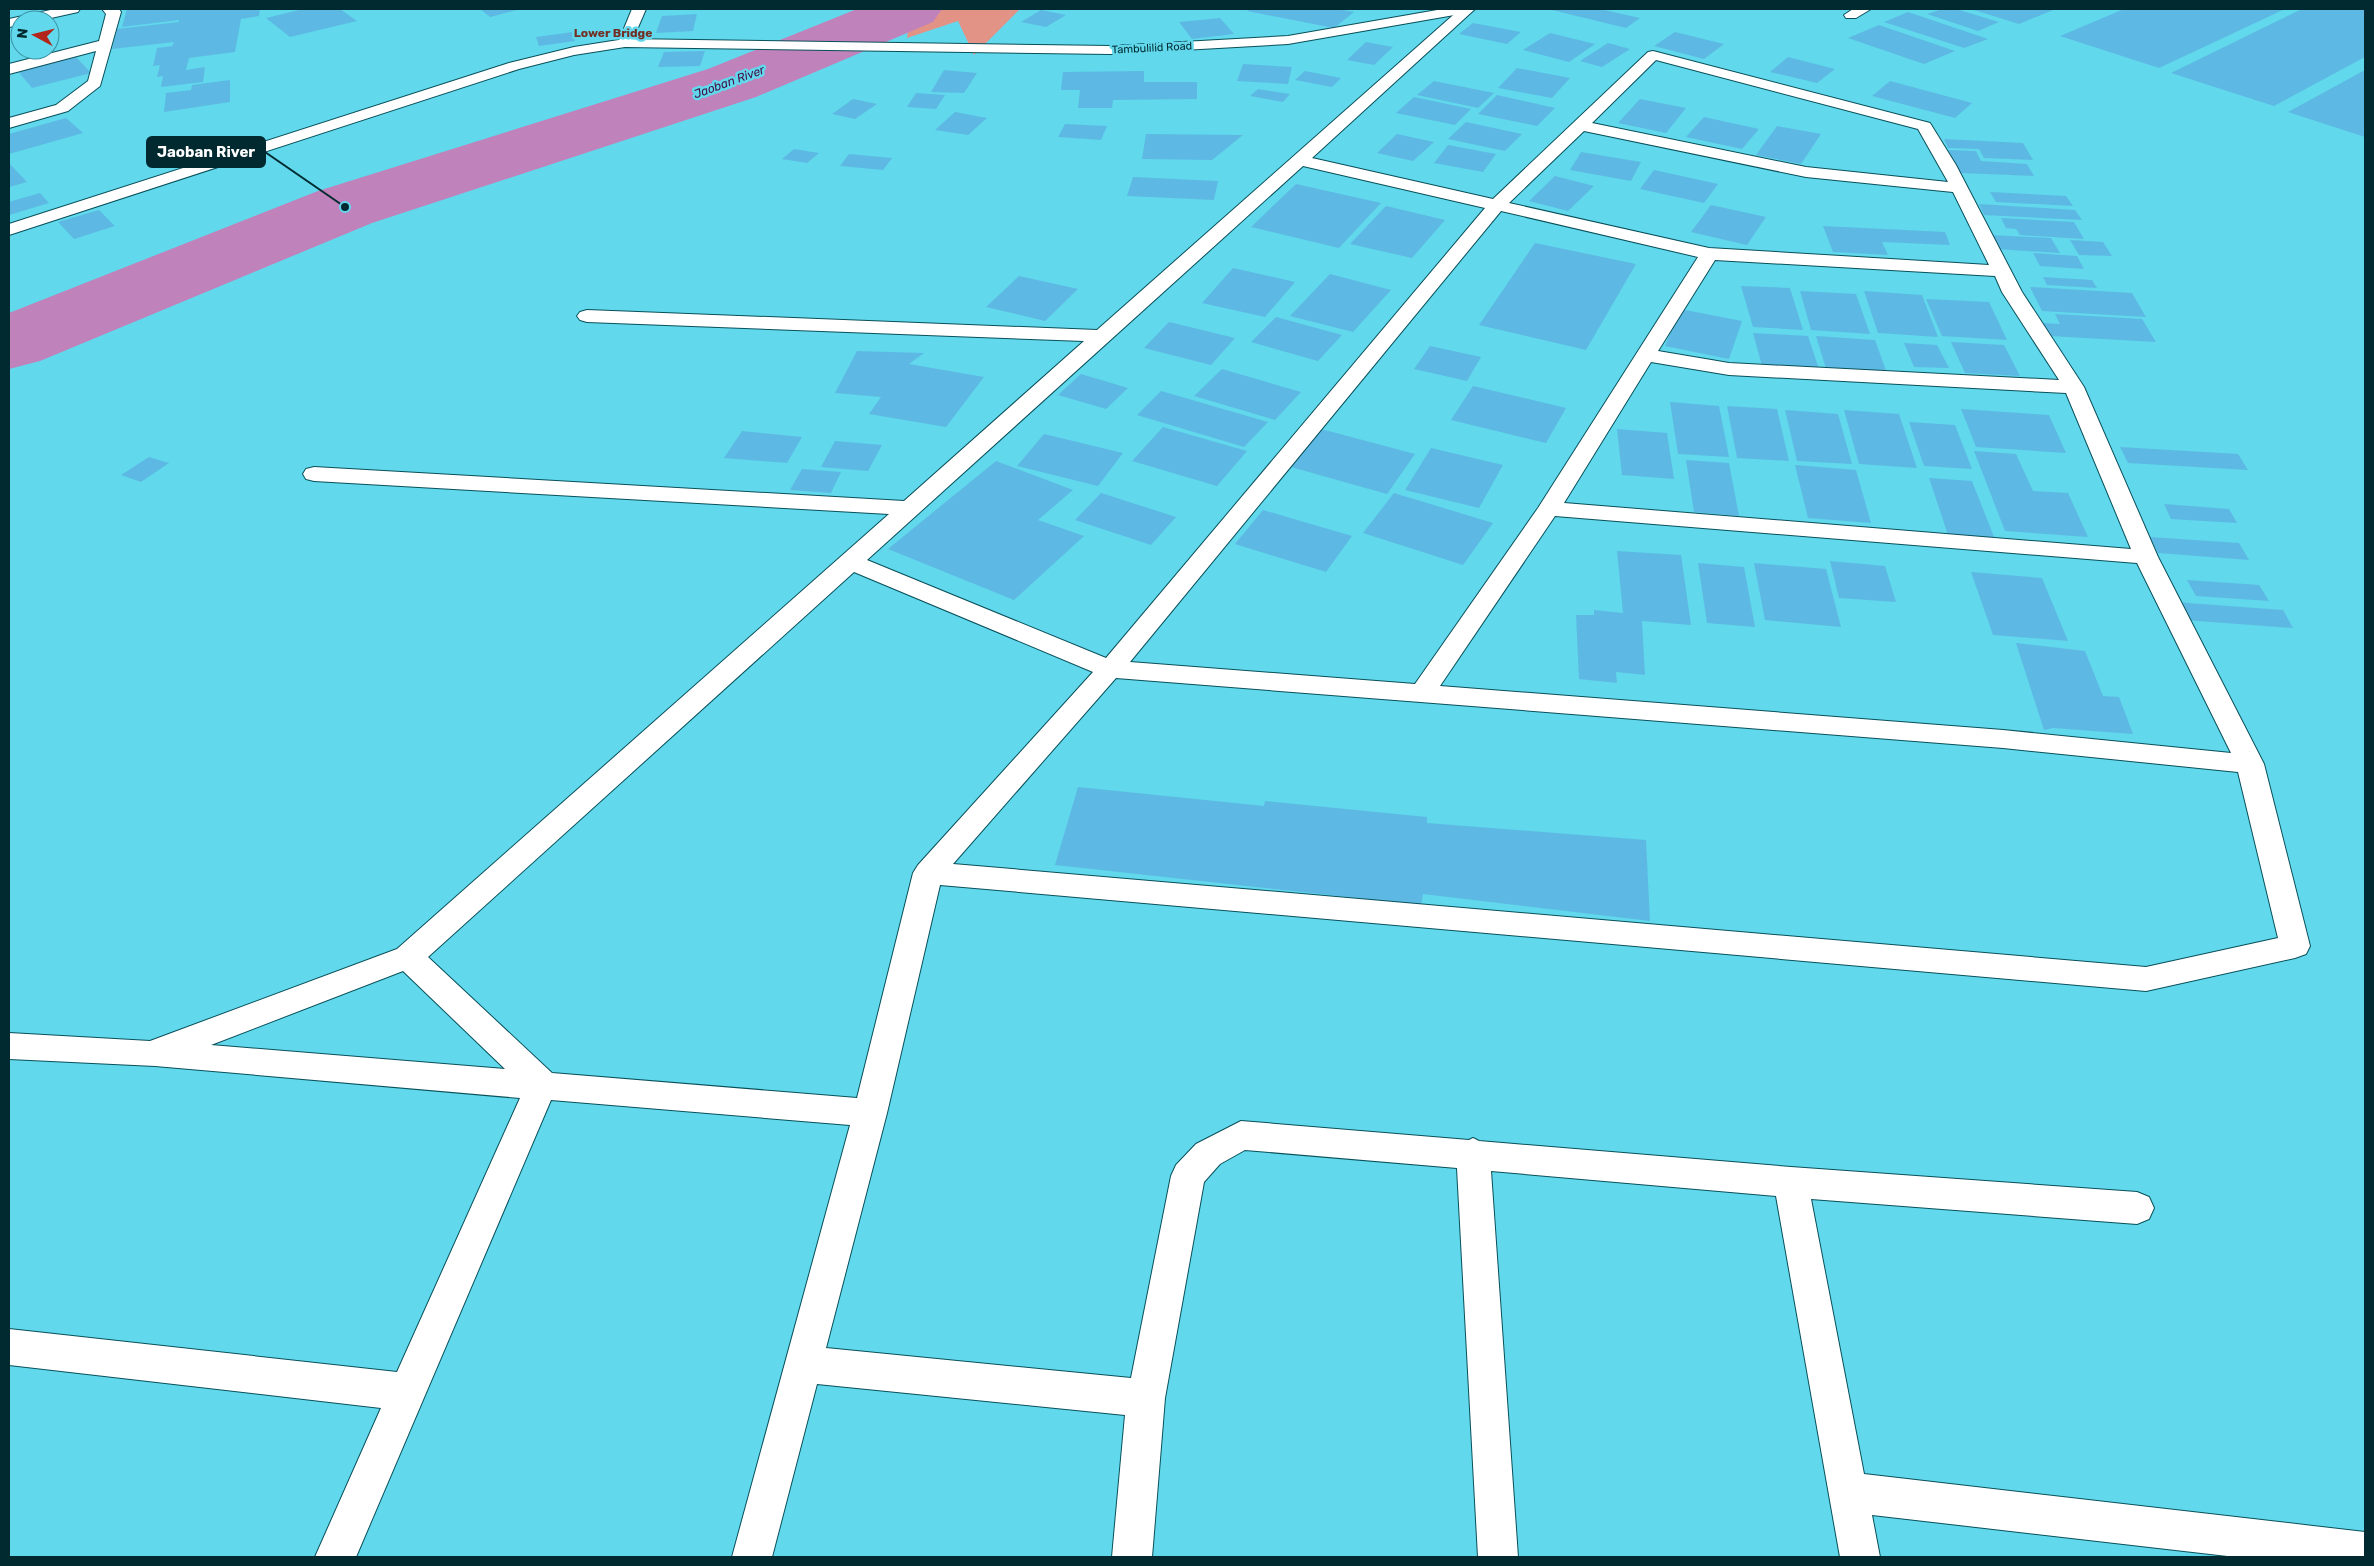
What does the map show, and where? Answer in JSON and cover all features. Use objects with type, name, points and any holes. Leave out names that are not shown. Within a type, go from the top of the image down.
[{"type":"street","points":[[9,23],[74,9]]},
{"type":"street","points":[[9,122],[62,108],[95,83],[114,12],[108,9]]},
{"type":"street","points":[[625,44],[639,9]]},
{"type":"street","points":[[151,1054],[408,957],[1467,9]]},
{"type":"street","name":"Tambulilid Road","points":[[9,230],[514,66],[574,51],[625,44],[1111,50],[1288,40],[1467,9]]},
{"type":"street","points":[[9,69],[105,44]]},
{"type":"street","points":[[752,1557],[870,1112],[928,873],[1110,669],[1498,204],[1653,55],[1924,126],[1960,188],[2012,292],[2074,387],[2146,557],[2250,764],[2296,946],[2146,979],[928,873]]},
{"type":"street","points":[[1580,126],[1806,172],[1960,188]]},
{"type":"street","points":[[1300,160],[1709,254],[2003,271]]},
{"type":"street","points":[[1423,692],[1549,509],[1709,254]]},
{"type":"street","points":[[587,316],[1103,336]]},
{"type":"street","points":[[1646,355],[1728,369],[2074,387]]},
{"type":"street","points":[[314,474],[911,508]]},
{"type":"street","points":[[1549,509],[2146,557]]},
{"type":"street","points":[[851,562],[1110,669],[1423,692],[2003,739],[2250,764]]},
{"type":"street","points":[[408,957],[542,1084]]},
{"type":"street","points":[[9,1046],[151,1054],[542,1084],[870,1112]]},
{"type":"street","points":[[335,1557],[542,1084]]},
{"type":"street","points":[[1132,1557],[1146,1398],[1188,1176],[1208,1154],[1241,1135],[1473,1153],[1791,1182],[2137,1208]]},
{"type":"street","points":[[1473,1153],[1498,1557]]},
{"type":"street","points":[[1791,1182],[1860,1557]]},
{"type":"street","points":[[9,1348],[407,1392]]},
{"type":"street","points":[[803,1364],[1146,1398]]},
{"type":"street","points":[[1848,1492],[2365,1552]]},
{"type":"shaded area","points":[[911,9],[1020,9],[974,55],[958,21],[907,38]]},
{"type":"building","points":[[127,9],[260,9],[259,16],[241,19],[235,52],[189,58],[186,70],[205,67],[203,82],[161,87],[163,76],[157,77],[160,65],[153,66],[157,48],[172,46],[174,42],[112,49],[117,29],[179,22],[179,20],[122,27]]},
{"type":"building","points":[[303,9],[340,9],[357,21],[290,37],[266,18]]},
{"type":"building","points":[[480,9],[521,9],[490,17]]},
{"type":"building","points":[[1251,9],[1337,9],[1354,12],[1334,28],[1247,11]]},
{"type":"building","points":[[1548,9],[1600,9],[1640,18],[1626,28]]},
{"type":"building","points":[[1942,9],[1956,9],[1999,22],[1978,31],[1927,14]]},
{"type":"building","points":[[1971,9],[2049,9],[2053,10],[2019,24]]},
{"type":"building","points":[[2124,9],[2285,9],[2159,68],[2060,36]]},
{"type":"building","points":[[2302,9],[2365,9],[2365,57],[2274,106],[2171,73]]},
{"type":"building","points":[[1041,10],[1066,15],[1046,27],[1021,22]]},
{"type":"building","points":[[1908,12],[1988,39],[1964,48],[1884,22]]},
{"type":"building","points":[[697,14],[693,31],[656,33],[662,16]]},
{"type":"building","points":[[1220,18],[1234,34],[1192,39],[1179,22]]},
{"type":"building","points":[[1473,23],[1521,32],[1507,44],[1459,34]]},
{"type":"building","points":[[1879,25],[1955,51],[1924,64],[1848,38]]},
{"type":"building","points":[[573,32],[575,41],[539,46],[536,37]]},
{"type":"building","points":[[1675,32],[1724,44],[1704,59],[1654,46]]},
{"type":"building","points":[[1550,33],[1595,44],[1569,62],[1523,50]]},
{"type":"building","points":[[1366,42],[1393,47],[1374,65],[1347,60]]},
{"type":"building","points":[[1608,43],[1630,49],[1602,67],[1580,61]]},
{"type":"building","points":[[705,51],[700,66],[658,67],[664,52]]},
{"type":"building","points":[[75,56],[91,73],[32,88],[17,70],[60,60]]},
{"type":"building","points":[[1788,57],[1835,69],[1817,83],[1770,72]]},
{"type":"building","points":[[1243,64],[1292,67],[1288,84],[1237,81]]},
{"type":"building","points":[[1517,68],[1570,78],[1552,98],[1498,88]]},
{"type":"building","points":[[944,70],[977,73],[964,93],[931,92]]},
{"type":"building","points":[[2365,70],[2365,137],[2288,112]]},
{"type":"building","points":[[1144,71],[1144,82],[1197,82],[1197,99],[1113,100],[1112,108],[1078,108],[1080,90],[1061,90],[1063,72]]},
{"type":"building","points":[[1305,71],[1341,78],[1332,87],[1295,80]]},
{"type":"building","points":[[230,80],[230,102],[164,112],[166,93],[191,90],[192,85]]},
{"type":"building","points":[[1434,81],[1494,93],[1478,108],[1417,95]]},
{"type":"building","points":[[1890,81],[1972,103],[1955,118],[1872,96]]},
{"type":"building","points":[[1258,89],[1290,94],[1283,102],[1250,96]]},
{"type":"building","points":[[916,93],[945,95],[936,109],[907,107]]},
{"type":"building","points":[[1497,95],[1555,108],[1537,126],[1478,114]]},
{"type":"building","points":[[1414,97],[1471,109],[1455,125],[1396,113]]},
{"type":"building","points":[[853,99],[877,104],[855,119],[832,114]]},
{"type":"building","points":[[1640,99],[1686,108],[1666,133],[1618,123]]},
{"type":"building","points":[[955,112],[987,118],[968,135],[935,130]]},
{"type":"building","points":[[1704,117],[1759,129],[1742,149],[1686,137]]},
{"type":"building","points":[[66,118],[83,133],[9,154],[9,134]]},
{"type":"building","points":[[1466,122],[1522,134],[1505,151],[1448,139]]},
{"type":"building","points":[[1065,124],[1107,126],[1101,140],[1058,137]]},
{"type":"building","points":[[1777,126],[1821,134],[1801,164],[1756,155]]},
{"type":"building","points":[[1146,134],[1243,135],[1212,160],[1142,159]]},
{"type":"building","points":[[1397,134],[1434,142],[1413,161],[1377,153]]},
{"type":"building","points":[[1944,139],[2023,143],[2033,160],[1984,158],[1979,149],[1948,148]]},
{"type":"building","points":[[1448,145],[1496,154],[1483,172],[1434,163]]},
{"type":"building","points":[[794,149],[819,153],[807,163],[782,159]]},
{"type":"building","points":[[1948,150],[1976,151],[1981,161],[2027,164],[2034,176],[1960,173]]},
{"type":"building","points":[[1581,152],[1641,162],[1631,181],[1570,170]]},
{"type":"building","points":[[849,154],[892,158],[883,170],[840,166]]},
{"type":"building","points":[[9,163],[27,182],[9,187]]},
{"type":"building","points":[[1654,170],[1718,184],[1704,203],[1640,189]]},
{"type":"building","points":[[1555,176],[1594,186],[1568,211],[1529,201]]},
{"type":"building","points":[[1133,177],[1218,181],[1214,200],[1127,196]]},
{"type":"building","points":[[1296,184],[1381,203],[1339,248],[1251,227]]},
{"type":"building","points":[[1990,192],[2066,196],[2073,206],[1996,202]]},
{"type":"building","points":[[40,193],[49,203],[9,215],[9,202]]},
{"type":"building","points":[[1979,204],[2075,210],[2082,220],[1984,215]]},
{"type":"building","points":[[1711,205],[1766,217],[1747,245],[1691,232]]},
{"type":"building","points":[[1386,206],[1445,220],[1412,258],[1350,244]]},
{"type":"building","points":[[99,210],[115,226],[74,239],[58,222]]},
{"type":"building","points":[[2001,218],[2074,222],[2084,239],[2020,235],[2016,229],[2006,228]]},
{"type":"building","points":[[1823,226],[1945,232],[1950,245],[1882,242],[1888,255],[1833,252]]},
{"type":"building","points":[[1989,235],[2051,238],[2060,253],[1996,249]]},
{"type":"building","points":[[2070,240],[2103,242],[2112,256],[2079,255]]},
{"type":"building","points":[[1535,243],[1636,264],[1586,350],[1479,325]]},
{"type":"building","points":[[2033,253],[2077,256],[2084,269],[2040,266]]},
{"type":"building","points":[[1233,268],[1295,282],[1265,317],[1202,303]]},
{"type":"building","points":[[1330,274],[1391,290],[1353,332],[1290,316]]},
{"type":"building","points":[[1019,276],[1078,289],[1045,321],[986,307]]},
{"type":"building","points":[[2043,277],[2092,280],[2097,288],[2047,285]]},
{"type":"building","points":[[1741,286],[1790,288],[1803,330],[1753,327]]},
{"type":"building","points":[[2030,287],[2132,293],[2146,317],[2042,311]]},
{"type":"building","points":[[1800,291],[1856,294],[1870,334],[1811,330]]},
{"type":"building","points":[[1864,291],[1922,295],[1938,337],[1878,333]]},
{"type":"building","points":[[1926,299],[1989,302],[2007,340],[1942,336]]},
{"type":"building","points":[[1680,309],[1742,321],[1729,359],[1665,346]]},
{"type":"building","points":[[2055,314],[2142,319],[2156,342],[2049,336],[2043,323],[2060,324]]},
{"type":"building","points":[[1276,317],[1342,335],[1318,361],[1251,342]]},
{"type":"building","points":[[1169,322],[1235,338],[1211,365],[1144,348]]},
{"type":"building","points":[[1753,333],[1808,336],[1819,369],[1762,366]]},
{"type":"building","points":[[1816,336],[1875,340],[1888,376],[1827,372]]},
{"type":"building","points":[[1951,342],[2004,345],[2020,376],[1965,373]]},
{"type":"building","points":[[1904,343],[1937,345],[1949,368],[1914,367]]},
{"type":"building","points":[[1430,346],[1481,357],[1467,381],[1414,369]]},
{"type":"building","points":[[857,351],[924,353],[909,364],[984,377],[946,427],[869,414],[881,397],[835,393]]},
{"type":"building","points":[[1222,369],[1301,392],[1275,420],[1194,396]]},
{"type":"building","points":[[1081,374],[1128,388],[1106,409],[1058,395]]},
{"type":"building","points":[[1473,386],[1566,408],[1546,443],[1451,420]]},
{"type":"building","points":[[1161,391],[1268,422],[1244,447],[1137,415]]},
{"type":"building","points":[[1670,402],[1719,406],[1729,457],[1678,454]]},
{"type":"building","points":[[1727,406],[1777,409],[1789,461],[1737,458]]},
{"type":"building","points":[[1961,409],[2049,415],[2066,453],[1976,447]]},
{"type":"building","points":[[1785,410],[1838,414],[1852,464],[1797,461]]},
{"type":"building","points":[[1844,410],[1899,414],[1917,468],[1859,464]]},
{"type":"building","points":[[1909,422],[1955,425],[1972,469],[1924,466]]},
{"type":"building","points":[[1163,427],[1247,451],[1217,486],[1132,461]]},
{"type":"building","points":[[1321,429],[1415,454],[1387,494],[1291,467]]},
{"type":"building","points":[[1617,429],[1667,433],[1674,479],[1622,475]]},
{"type":"building","points":[[742,431],[802,437],[787,463],[724,458]]},
{"type":"building","points":[[1044,434],[1123,453],[1098,486],[1017,466]]},
{"type":"building","points":[[835,441],[882,445],[868,471],[821,467]]},
{"type":"building","points":[[2120,447],[2238,454],[2248,470],[2128,463]]},
{"type":"building","points":[[1431,448],[1503,465],[1479,508],[1405,490]]},
{"type":"building","points":[[1974,451],[2016,454],[2033,491],[2068,493],[2088,537],[2005,531]]},
{"type":"building","points":[[149,457],[169,463],[141,482],[121,475]]},
{"type":"building","points":[[1686,460],[1729,463],[1739,516],[1694,512]]},
{"type":"building","points":[[996,461],[1073,490],[1038,520],[1084,536],[1014,600],[888,549]]},
{"type":"building","points":[[1795,465],[1856,470],[1871,523],[1808,518]]},
{"type":"building","points":[[802,469],[841,472],[831,493],[790,490]]},
{"type":"building","points":[[1929,478],[1972,481],[1996,542],[1949,538]]},
{"type":"building","points":[[1101,493],[1176,517],[1151,545],[1075,520]]},
{"type":"building","points":[[1394,493],[1493,523],[1463,565],[1363,533]]},
{"type":"building","points":[[2164,504],[2229,509],[2237,523],[2171,519]]},
{"type":"building","points":[[1263,510],[1352,536],[1326,572],[1235,544]]},
{"type":"building","points":[[2150,537],[2239,543],[2249,560],[2158,553]]},
{"type":"building","points":[[1617,551],[1681,555],[1691,625],[1642,621],[1645,675],[1616,672],[1617,683],[1579,679],[1576,615],[1594,615],[1594,610],[1623,613]]},
{"type":"building","points":[[1830,561],[1885,566],[1896,602],[1839,598]]},
{"type":"building","points":[[1698,563],[1744,567],[1755,627],[1707,623]]},
{"type":"building","points":[[1754,563],[1826,569],[1841,627],[1765,620]]},
{"type":"building","points":[[1971,572],[2042,578],[2068,641],[1993,635]]},
{"type":"building","points":[[2187,580],[2259,585],[2269,601],[2196,596]]},
{"type":"building","points":[[2175,602],[2283,610],[2293,628],[2184,620]]},
{"type":"building","points":[[2016,643],[2085,651],[2103,696],[2119,697],[2133,734],[2053,728],[2044,730]]},
{"type":"building","points":[[1078,787],[1264,806],[1265,801],[1427,817],[1427,823],[1646,840],[1650,921],[1423,894],[1421,905],[1055,865]]},
{"type":"waterway","name":"Jaoban River","points":[[9,343],[345,207],[732,83],[911,9]]},
{"type":"place","name":"Jaoban River","points":[[345,207]]},
{"type":"district","name":"Lower Bridge","points":[[613,33]]}]
